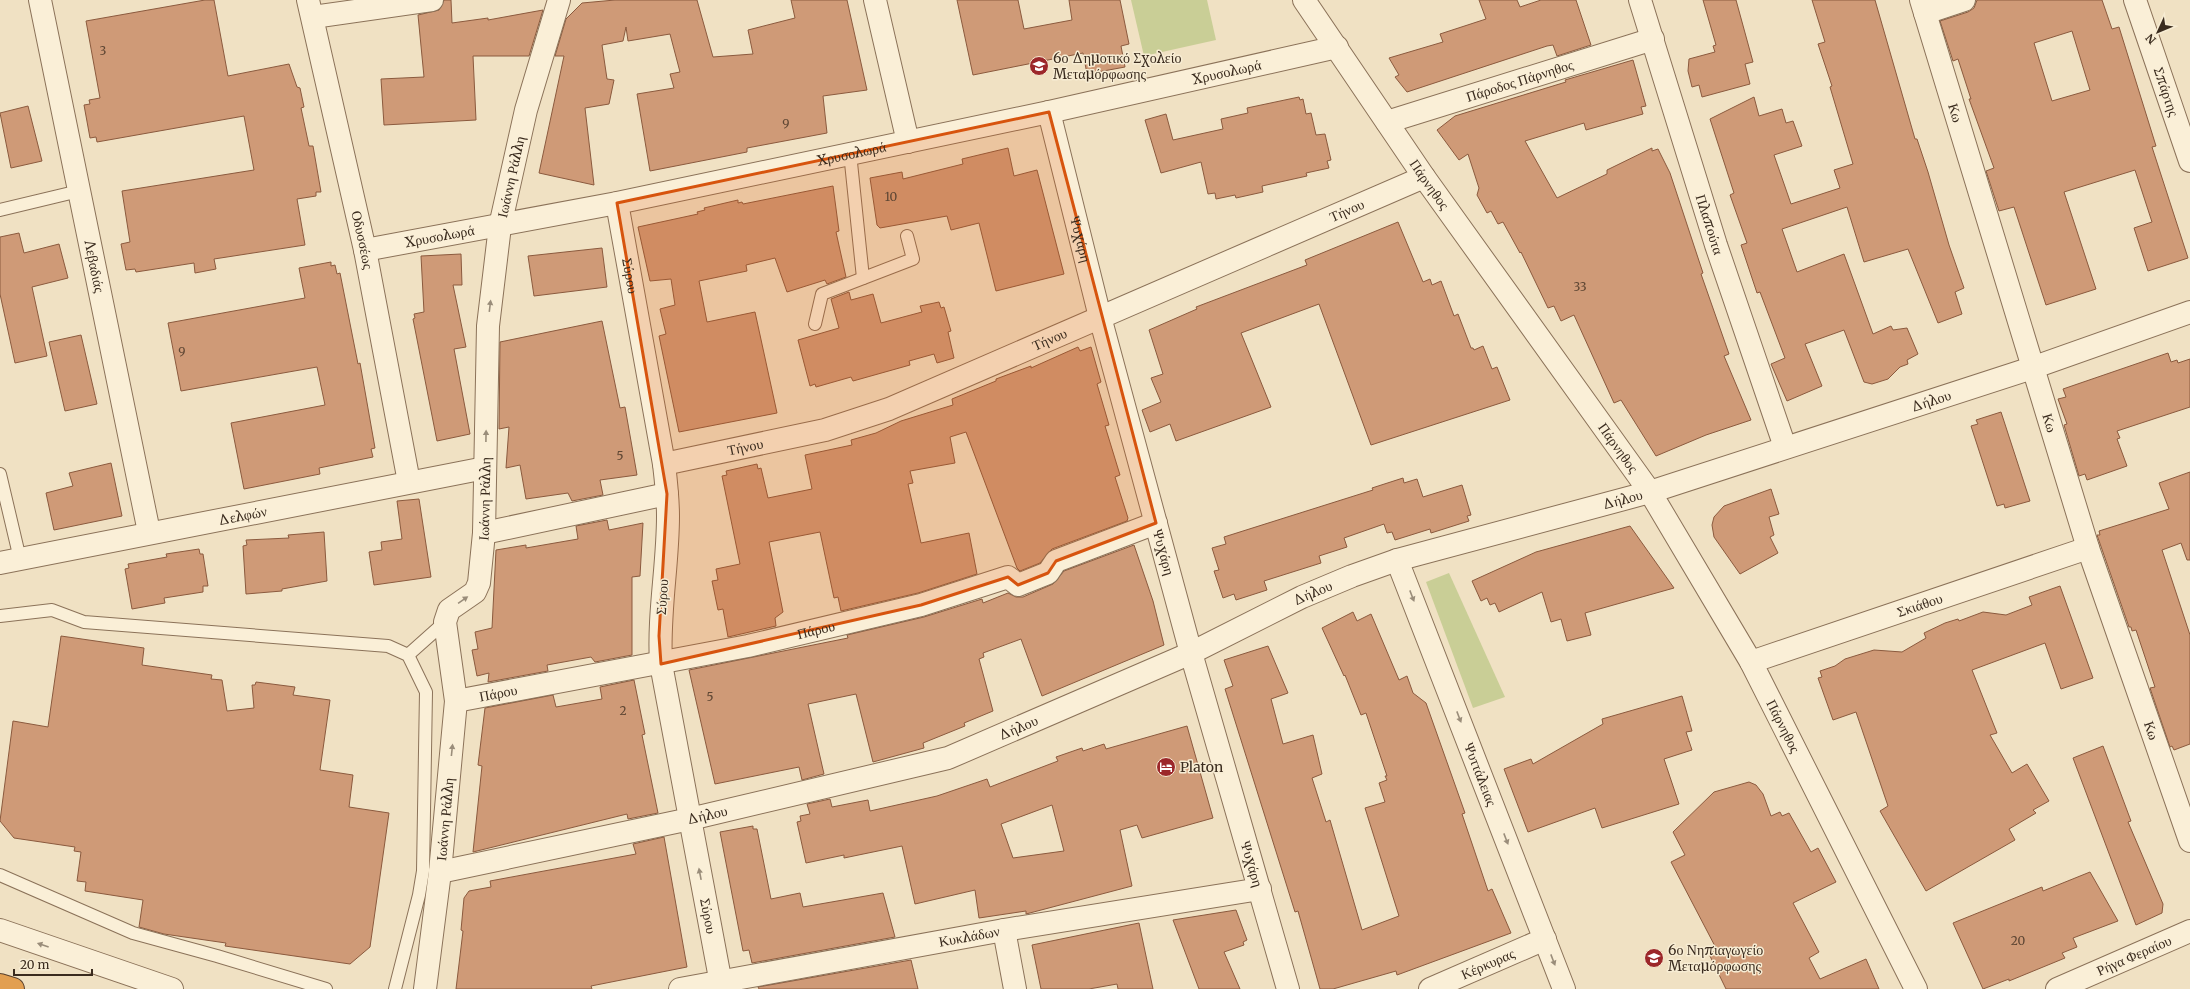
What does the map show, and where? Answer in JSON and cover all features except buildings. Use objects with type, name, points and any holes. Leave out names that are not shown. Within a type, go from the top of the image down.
[{"type":"highway","points":[[0,985],[13,989]]},
{"type":"street","name":"Λεβαδιάς","points":[[40,0],[149,532]]},
{"type":"street","points":[[310,9],[432,0]]},
{"type":"street","name":"Ιωάννη Ράλλη","points":[[425,989],[440,872],[456,701],[445,622],[449,610],[474,592],[479,583],[484,533],[488,326],[500,226],[526,110],[559,0]]},
{"type":"street","points":[[875,0],[908,142]]},
{"type":"street","name":"Πλαπούτα","points":[[1640,0],[1716,244],[1785,447]]},
{"type":"street","points":[[1923,6],[1964,0]]},
{"type":"street","name":"Σπάρτης","points":[[2135,0],[2190,161]]},
{"type":"street","name":"Πάρνηθος","points":[[1307,1],[1424,177],[1650,492],[1751,662],[1916,989]]},
{"type":"street","name":"Κω","points":[[1923,6],[2088,548],[2190,841]]},
{"type":"street","name":"Οδυσσέως","points":[[310,9],[365,250],[409,482]]},
{"type":"street","name":"Πάροδος Πάρνηθος","points":[[1387,122],[1653,39]]},
{"type":"street","name":"Χρυσολωρά","points":[[365,250],[617,203],[1049,112],[1337,48]]},
{"type":"street","name":"Ψυχάρη","points":[[1049,112],[1100,317],[1191,653],[1288,989]]},
{"type":"street","name":"Τήνου","points":[[664,464],[825,430],[889,409],[1424,177]]},
{"type":"street","name":"Σύρου","points":[[617,203],[664,464],[667,494],[668,517],[659,636],[661,664],[721,985]]},
{"type":"street","name":"Δήλου","points":[[440,872],[690,819],[948,758],[1191,653],[1302,597],[1398,560],[1650,492],[2032,368],[2190,312]]},
{"type":"street","name":"Δελφών","points":[[10,561],[149,532],[485,468]]},
{"type":"street","points":[[484,533],[667,494]]},
{"type":"street","name":"Πάρου","points":[[456,701],[661,664],[748,646],[921,605],[1008,577],[1018,585],[1048,574],[1056,561],[1156,523]]},
{"type":"street","name":"Σκιάθου","points":[[1751,662],[2088,548]]},
{"type":"street","name":"Ψυττάλειας","points":[[1398,560],[1546,939],[1564,989]]},
{"type":"street","name":"Κυκλάδων","points":[[680,989],[721,985],[1004,930],[1260,889]]},
{"type":"street","points":[[0,930],[172,989]]},
{"type":"street","points":[[1004,930],[1015,989]]},
{"type":"street","name":"Ρήγα Φεραίου","points":[[2057,989],[2190,931]]},
{"type":"street","name":"Κέρκυρας","points":[[1430,989],[1546,939]]},
{"type":"lane","points":[[850,153],[863,278]]},
{"type":"lane","points":[[0,210],[79,191]]},
{"type":"lane","points":[[815,324],[822,294],[913,259],[907,236]]},
{"type":"lane","points":[[0,474],[10,561]]},
{"type":"lane","points":[[0,616],[52,610],[84,622],[388,646],[408,655],[426,692],[423,870],[420,895],[395,989]]},
{"type":"lane","points":[[408,655],[445,622]]},
{"type":"lane","points":[[0,875],[133,933],[217,956],[326,989]]},
{"type":"highlighted area","points":[[1049,112],[1156,523],[1056,561],[1048,573],[1018,585],[1008,577],[921,605],[661,664],[659,636],[667,494],[617,203]]},
{"type":"green space","points":[[1131,0],[1207,0],[1216,40],[1144,56]]},
{"type":"green space","points":[[1449,573],[1505,697],[1473,708],[1426,582]]},
{"type":"place","name":"6ο Δημοτικό Σχολείο Μεταμόρφωσης","points":[[1039,66]]},
{"type":"place","name":"Platon","points":[[1166,767]]},
{"type":"place","name":"6ο Νηπιαγωγείο Μεταμόρφωσης","points":[[1654,958]]}]
